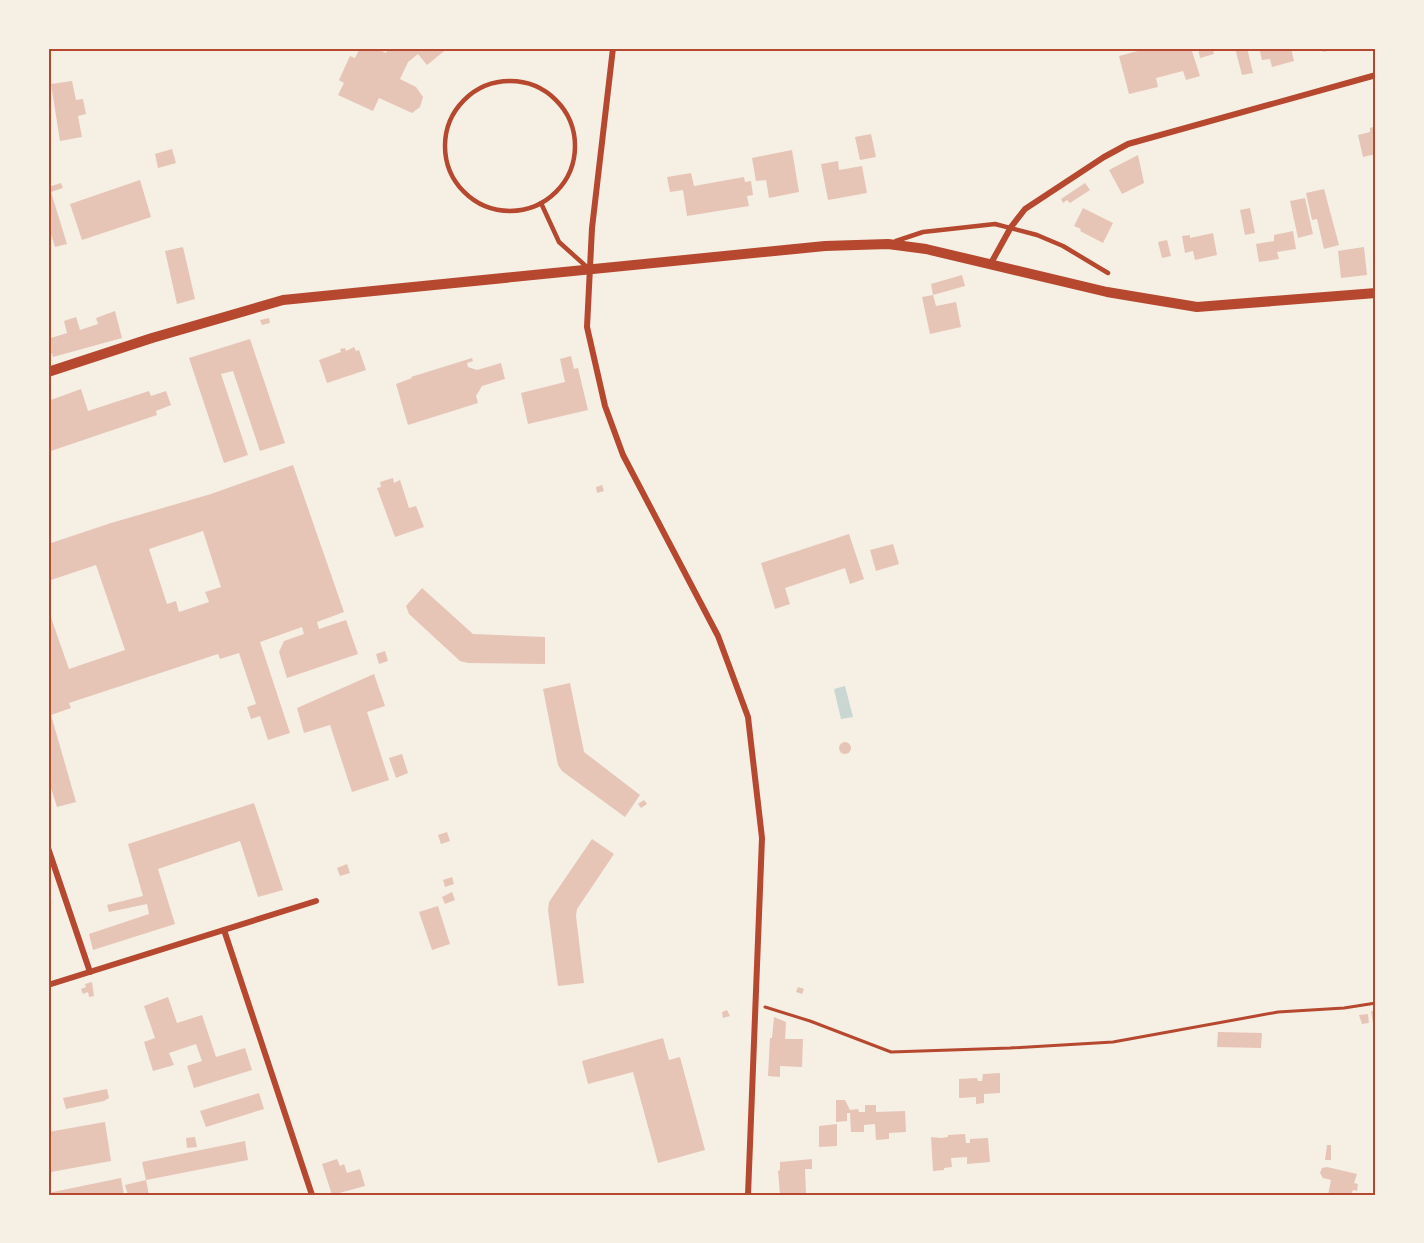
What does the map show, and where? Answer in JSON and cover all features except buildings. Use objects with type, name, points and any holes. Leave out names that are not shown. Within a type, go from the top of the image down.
[{"type":"street","points":[[613,48],[592,228],[587,327],[605,406],[623,455],[718,636],[748,717],[762,837],[748,1195]]},
{"type":"street","points":[[990,265],[1011,226],[1025,208],[1128,144],[1376,75]]},
{"type":"street","points":[[48,372],[152,338],[283,300],[792,249],[888,244],[926,249],[1107,292],[1197,307],[1376,293]]},
{"type":"street","points":[[48,848],[90,972]]},
{"type":"street","points":[[48,985],[316,901]]},
{"type":"street","points":[[224,930],[312,1195]]},
{"type":"lane","points":[[506,81],[529,83],[554,97],[568,114],[573,126],[576,148],[571,170],[558,189],[541,203],[523,210],[500,210],[484,205],[465,193],[452,175],[446,153],[447,133],[455,112],[470,95],[484,86],[506,81]]},
{"type":"lane","points":[[541,203],[559,242],[590,270]]},
{"type":"lane","points":[[888,244],[923,232],[995,224],[1011,226],[1063,246],[1108,273]]},
{"type":"path","points":[[756,1004],[810,1021],[891,1052],[1113,1042],[1278,1012],[1344,1008],[1376,1003]]},
{"type":"shaded area","points":[[845,686],[853,717],[841,719],[834,689]]}]
